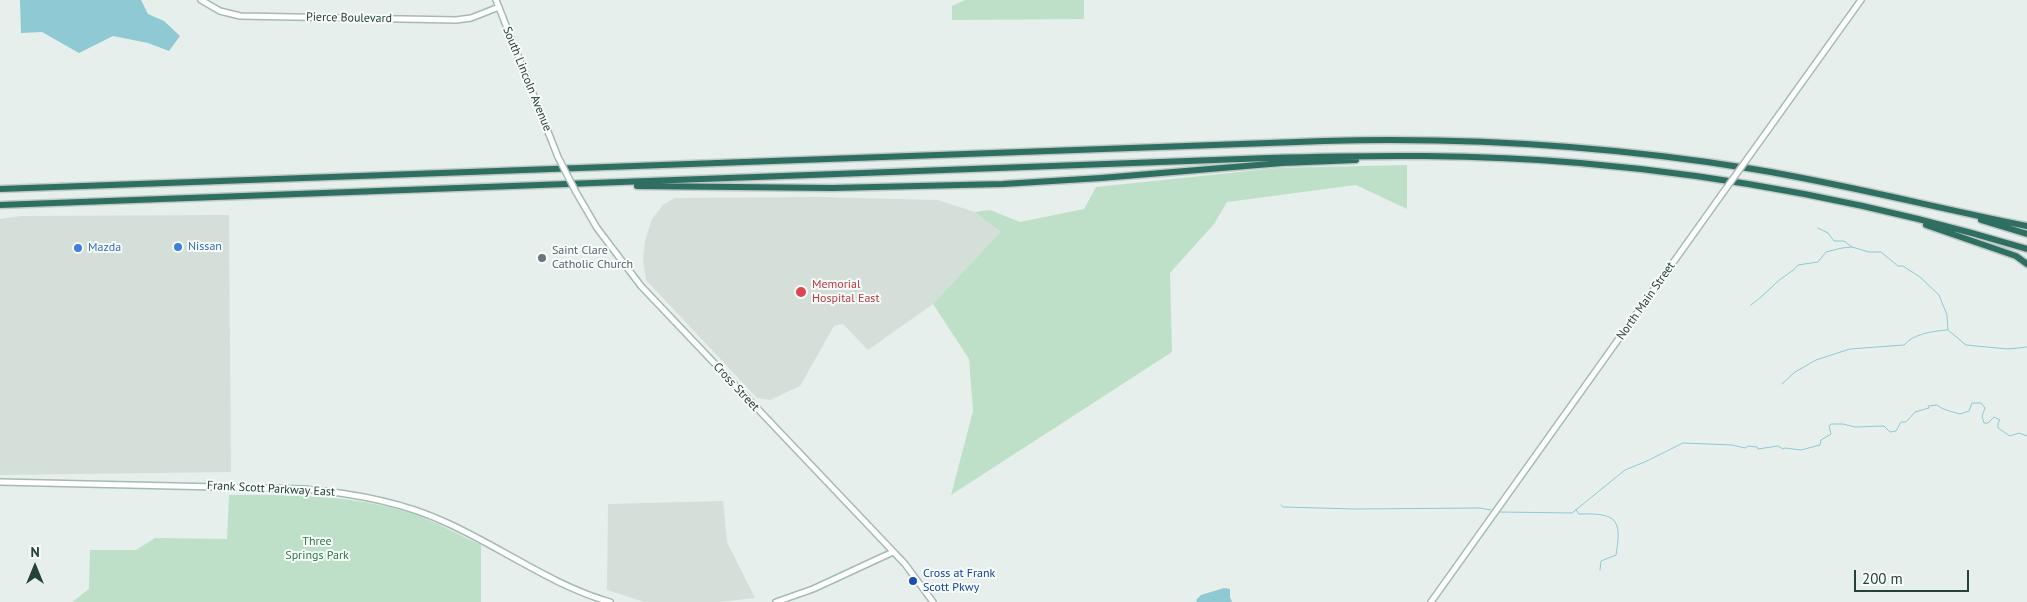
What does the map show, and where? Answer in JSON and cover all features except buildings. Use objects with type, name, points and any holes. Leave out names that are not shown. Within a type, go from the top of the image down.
[{"type":"highway","points":[[0,190],[1324,141],[1434,140],[1586,148],[1706,162],[1798,177],[2027,226]]},
{"type":"highway","points":[[603,183],[682,187],[822,188],[984,185],[1101,178],[1282,163],[1380,159],[1407,155]]},
{"type":"highway","points":[[0,205],[1278,158],[1407,155],[1558,161],[1674,173],[1808,195],[1914,218],[2027,249]]},
{"type":"highway","points":[[1941,209],[2027,234]]},
{"type":"highway","points":[[1914,218],[1927,225],[2016,256],[2027,264]]},
{"type":"main road","name":"Pierce Boulevard","points":[[201,0],[220,11],[240,16],[456,20],[471,18],[499,7]]},
{"type":"main road","name":"South Lincoln Avenue","points":[[496,0],[558,157]]},
{"type":"main road","name":"North Main Street","points":[[1431,602],[1861,0]]},
{"type":"main road","name":"Cross Street","points":[[558,157],[597,228],[641,286],[893,552],[933,602]]},
{"type":"main road","name":"Frank Scott Parkway East","points":[[0,482],[289,488],[354,495],[409,509],[445,521],[564,584],[610,602]]},
{"type":"main road","points":[[776,602],[813,589],[893,552]]},
{"type":"shaded area","name":"Memorial Hospital East","points":[[817,197],[938,200],[975,212],[1000,232],[933,304],[868,350],[843,324],[834,326],[800,386],[770,400],[757,398],[646,280],[643,259],[645,241],[652,219],[663,205],[675,198]]},
{"type":"shaded area","points":[[229,215],[231,472],[0,475],[0,219],[21,216]]},
{"type":"shaded area","points":[[723,501],[727,542],[755,598],[719,602],[644,602],[607,590],[608,504]]},
{"type":"green space","points":[[965,0],[1084,0],[1084,19],[952,20],[952,6]]},
{"type":"green space","points":[[1407,165],[1407,209],[1356,185],[1227,202],[1214,224],[1170,273],[1172,352],[951,495],[973,411],[969,359],[933,304],[1000,232],[975,212],[990,210],[1020,222],[1084,209],[1096,187],[1278,168]]},
{"type":"green space","name":"Three Springs Park","points":[[229,495],[326,497],[398,509],[422,517],[481,545],[481,602],[72,602],[89,589],[90,550],[136,550],[155,538],[227,539]]},
{"type":"water","points":[[20,0],[141,0],[148,14],[164,21],[180,36],[169,51],[148,43],[113,36],[79,53],[42,32],[21,33]]},
{"type":"water","points":[[1224,588],[1230,589],[1232,602],[1197,602],[1196,600],[1201,595]]},
{"type":"waterway","points":[[1818,228],[1828,233],[1834,241],[1844,241],[1852,247]]},
{"type":"waterway","points":[[1751,305],[1798,265],[1818,262],[1826,252],[1852,247],[1869,252],[1881,252],[1898,266],[1903,266],[1920,277],[1939,295],[1947,315],[1948,330],[1966,345],[2008,349],[2027,347]]},
{"type":"waterway","points":[[1782,384],[1795,372],[1816,360],[1850,349],[1904,345],[1918,336],[1947,330]]},
{"type":"waterway","points":[[1500,512],[1572,513],[1625,470],[1683,443],[1732,445],[1745,448],[1748,446],[1757,447],[1758,449],[1778,446],[1783,449],[1801,450],[1820,445],[1821,440],[1831,434],[1829,426],[1831,424],[1855,427],[1884,426],[1890,432],[1896,431],[1901,422],[1906,422],[1915,412],[1929,408],[1928,406],[1937,405],[1945,410],[1960,414],[1969,411],[1972,403],[1981,403],[1985,408],[1982,416],[1984,423],[1988,423],[1994,417],[2000,420],[1998,428],[2010,436],[2019,433],[2027,436]]},
{"type":"waterway","points":[[1281,505],[1283,507],[1355,509],[1480,508],[1491,510]]},
{"type":"waterway","points":[[1576,510],[1579,514],[1609,517],[1617,526],[1618,543],[1616,555],[1601,561],[1600,570]]},
{"type":"place","name":"Nissan","points":[[178,247]]},
{"type":"place","name":"Mazda","points":[[78,248]]},
{"type":"place","name":"Saint Clare Catholic Church","points":[[542,258]]},
{"type":"place","name":"Memorial Hospital East","points":[[801,292]]},
{"type":"place","name":"Cross at Frank Scott Pkwy","points":[[913,581]]}]
